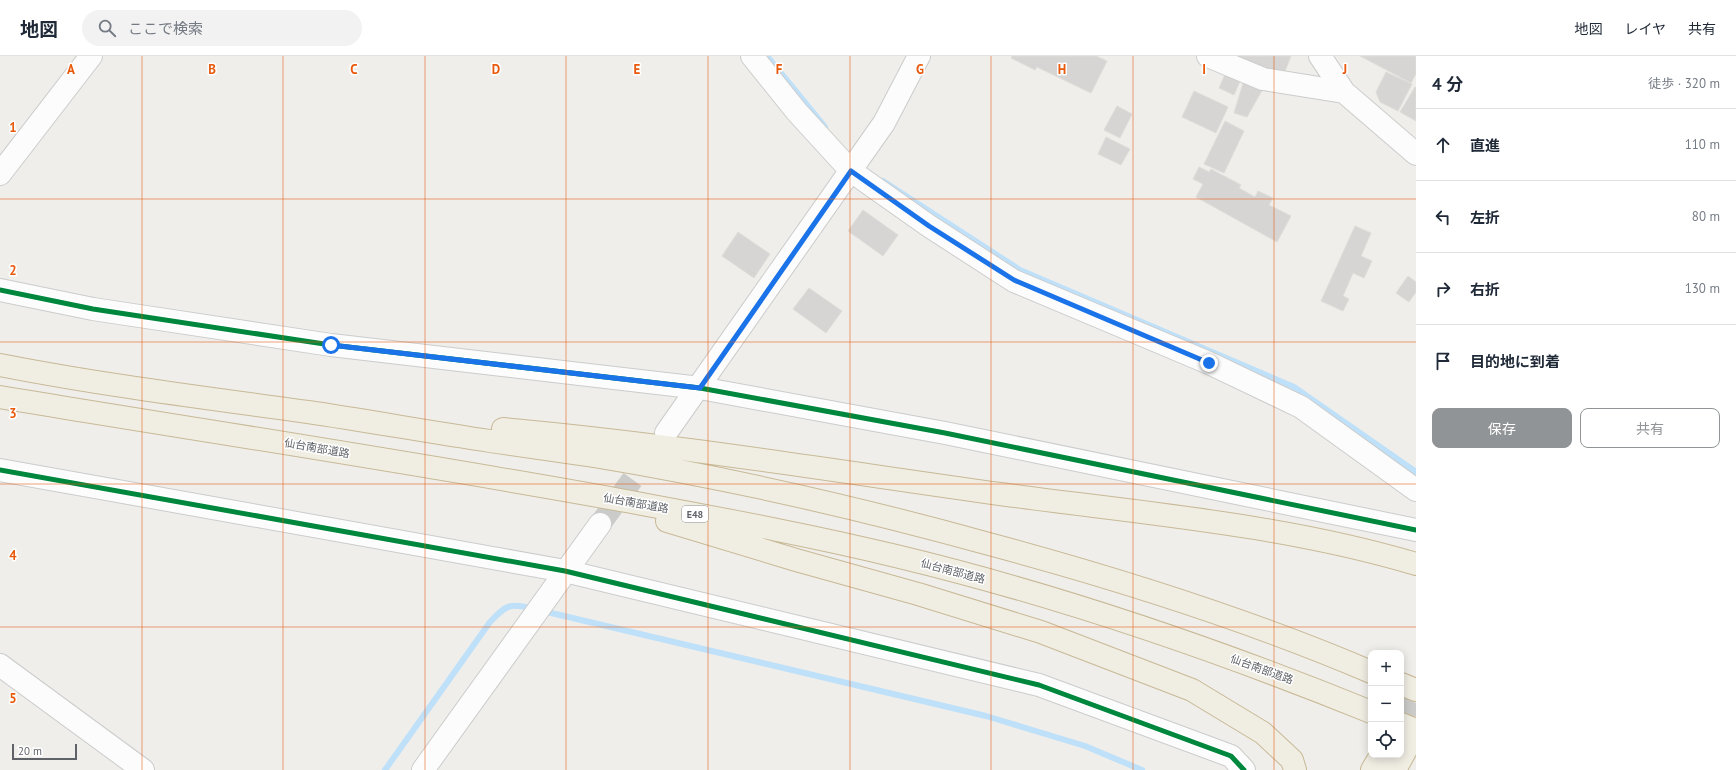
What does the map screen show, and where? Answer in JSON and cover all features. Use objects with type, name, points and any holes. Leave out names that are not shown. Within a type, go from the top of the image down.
[{"type":"highway","points":[[0,366],[86,382],[313,413],[595,456],[684,472],[812,499],[937,530],[1092,572],[1193,604],[1319,650],[1368,671]]},
{"type":"highway","name":"仙台南部道路","points":[[0,397],[284,442],[570,491],[791,532],[901,557],[1027,591],[1164,634],[1299,682],[1368,711]]},
{"type":"highway","points":[[313,413],[596,437],[812,466],[986,492],[1276,532],[1367,550],[1416,564]]},
{"type":"highway","points":[[570,491],[789,558],[918,594],[1041,632],[1184,687],[1263,733],[1292,760],[1295,770]]},
{"type":"highway","points":[[1404,685],[1416,690]]},
{"type":"highway","points":[[1395,770],[1412,738],[1404,728]]},
{"type":"highway","points":[[1372,770],[1379,758]]},
{"type":"street","points":[[0,174],[91,56]]},
{"type":"street","points":[[752,56],[797,112],[851,171],[929,226],[1014,280],[1209,363],[1301,407],[1416,490]]},
{"type":"street","points":[[666,433],[700,388],[884,123],[920,56]]},
{"type":"street","points":[[1208,56],[1262,79],[1344,92]]},
{"type":"street","points":[[1320,56],[1344,92],[1416,154]]},
{"type":"street","points":[[0,290],[93,308],[331,345],[700,388],[945,433],[1416,530]]},
{"type":"street","points":[[0,470],[565,571],[1039,684],[1231,756],[1244,770]]},
{"type":"street","points":[[423,770],[600,524]]},
{"type":"street","points":[[0,665],[143,770]]},
{"type":"building","points":[[1012,56],[1096,56],[1107,61],[1091,93],[1037,67],[1035,70],[1011,58]]},
{"type":"building","points":[[1232,56],[1291,56],[1283,77]]},
{"type":"building","points":[[1360,56],[1416,56],[1416,74],[1411,83]]},
{"type":"building","points":[[1226,72],[1241,79],[1234,95],[1219,88]]},
{"type":"building","points":[[1386,72],[1412,84],[1398,111],[1380,102],[1376,92]]},
{"type":"building","points":[[1244,80],[1264,87],[1247,117],[1234,113]]},
{"type":"building","points":[[1415,87],[1416,88],[1416,121],[1400,112]]},
{"type":"building","points":[[1194,91],[1228,107],[1216,133],[1182,117]]},
{"type":"building","points":[[1117,106],[1132,114],[1120,138],[1104,130]]},
{"type":"building","points":[[1225,121],[1244,131],[1224,173],[1204,164]]},
{"type":"building","points":[[1106,137],[1130,149],[1121,165],[1098,154]]},
{"type":"building","points":[[1199,167],[1209,172],[1211,169],[1241,185],[1239,188],[1255,197],[1258,191],[1273,198],[1269,205],[1291,216],[1277,242],[1196,197],[1203,184],[1193,179]]},
{"type":"building","points":[[863,210],[898,235],[883,256],[848,231]]},
{"type":"building","points":[[1355,226],[1371,233],[1361,256],[1372,261],[1364,278],[1353,273],[1343,296],[1349,299],[1343,311],[1321,301]]},
{"type":"building","points":[[738,232],[770,254],[754,278],[722,256]]},
{"type":"building","points":[[1408,276],[1416,282],[1416,292],[1409,302],[1396,293]]},
{"type":"building","points":[[809,288],[842,311],[826,333],[793,309]]},
{"type":"waterway","points":[[767,56],[825,127]]},
{"type":"waterway","points":[[883,181],[1020,270],[1294,387],[1416,472]]},
{"type":"waterway","points":[[385,770],[490,622],[509,606],[534,609]]},
{"type":"waterway","points":[[543,611],[986,716],[1085,746],[1142,770]]},
{"type":"tunnel","points":[[600,524],[654,450]]},
{"type":"tunnel","points":[[1404,714],[1416,692]]},
{"type":"cycle path","points":[[0,290],[93,309],[331,345],[700,388],[945,433],[1416,530]]},
{"type":"cycle path","points":[[0,470],[565,571],[1039,685],[1231,756],[1244,770]]},
{"type":"route","points":[[331,345],[700,388],[851,171],[929,226],[1014,280],[1209,363]]}]
